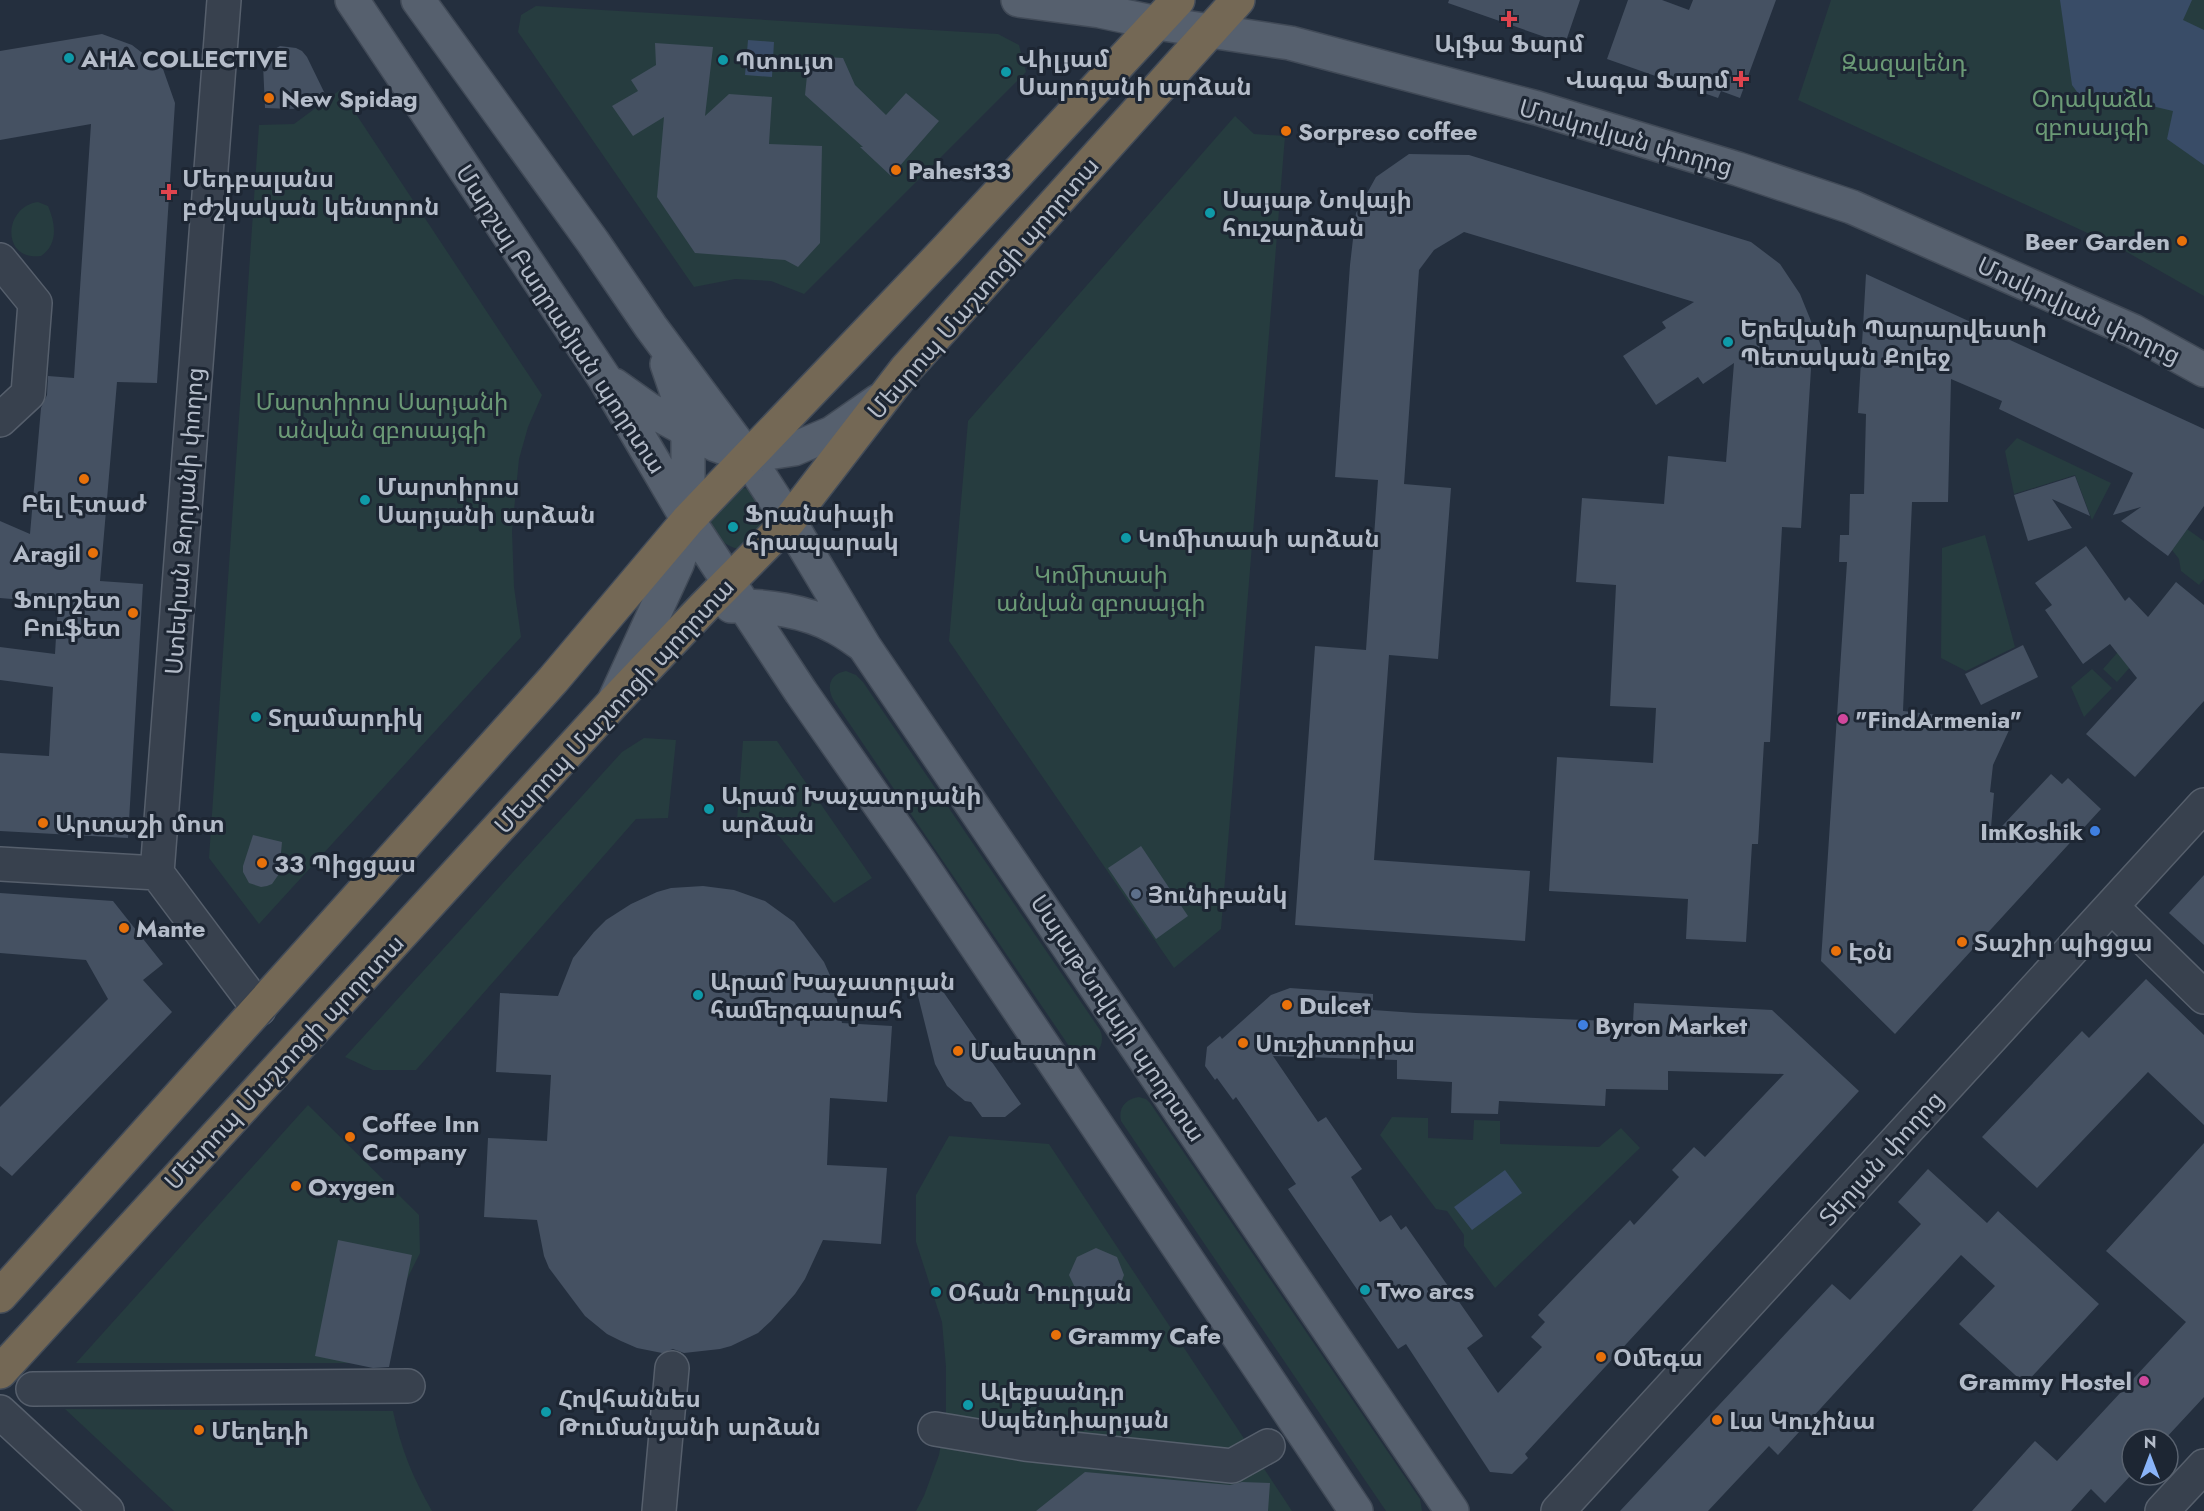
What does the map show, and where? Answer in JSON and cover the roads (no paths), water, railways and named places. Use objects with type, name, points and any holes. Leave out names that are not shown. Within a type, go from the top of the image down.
[{"type":"highway","name":"Մեսրոպ Մաշտոցի պողոտա","points":[[0,1372],[613,703],[704,607],[737,594],[789,521],[906,369],[1238,0]]},
{"type":"highway","name":"Մեսրոպ Մաշտոցի պողոտա","points":[[0,1296],[554,680],[688,520],[747,456],[874,327],[1168,11]]},
{"type":"main road","name":"Մարշալ Բաղրամյան պողոտա","points":[[352,0],[605,379],[688,520]]},
{"type":"main road","points":[[418,0],[593,242],[651,327],[747,456],[789,521]]},
{"type":"main road","name":"Մոսկովյան փողոց","points":[[1018,0],[1100,11],[1168,11],[1210,31],[1290,43],[1537,108],[1738,170],[1852,207],[2133,331],[2204,370]]},
{"type":"main road","points":[[613,703],[677,564],[685,542],[688,520],[687,430],[673,377],[651,327]]},
{"type":"main road","points":[[605,379],[648,409],[716,445],[747,456],[794,448],[832,433],[888,394]]},
{"type":"main road","points":[[688,520],[801,692],[920,861],[1356,1511]]},
{"type":"main road","name":"Սայաթ-Նովայի պողոտա","points":[[789,521],[864,646],[1452,1511]]},
{"type":"main road","points":[[737,594],[805,615],[834,627],[864,646]]},
{"type":"main road","points":[[554,680],[605,634],[632,619],[704,607]]},
{"type":"street","name":"Ստեփան Զորյանի փողոց","points":[[157,873],[224,0]]},
{"type":"street","points":[[0,260],[35,303],[28,394],[0,420]]},
{"type":"street","name":"Տերյան փողոց","points":[[1558,1511],[2204,805]]},
{"type":"street","points":[[0,864],[157,873],[260,1009]]},
{"type":"street","points":[[2112,907],[2204,997]]},
{"type":"street","points":[[658,1511],[672,1368]]},
{"type":"street","points":[[33,1389],[408,1386]]},
{"type":"street","points":[[0,1412],[107,1511]]},
{"type":"street","points":[[934,1428],[1025,1444],[1232,1466],[1268,1446]]},
{"type":"street","points":[[2162,1511],[2204,1466]]},
{"type":"water","points":[[2060,0],[2192,0],[2183,20],[2204,30],[2204,165],[2167,139],[2173,111],[2109,96],[2083,100],[2072,85]]},
{"type":"water","points":[[748,40],[774,42],[772,77],[745,75]]},
{"type":"water","points":[[1505,1170],[1522,1193],[1472,1230],[1454,1207]]},
{"type":"place","name":"Ալֆա Ֆարմ","points":[[1509,19]]},
{"type":"place","name":"AHA COLLECTIVE","points":[[69,58]]},
{"type":"place","name":"Պտույտ","points":[[723,60]]},
{"type":"place","name":"Վիլյամ Սարոյանի արձան","points":[[1006,72]]},
{"type":"place","name":"Վագա Ֆարմ","points":[[1741,79]]},
{"type":"place","name":"New Spidag","points":[[269,98]]},
{"type":"place","name":"Sorpreso coffee","points":[[1286,131]]},
{"type":"place","name":"Pahest33","points":[[896,170]]},
{"type":"place","name":"Մեդբալանս բժշկական կենտրոն","points":[[169,192]]},
{"type":"place","name":"Սայաթ Նովայի հուշարձան","points":[[1210,213]]},
{"type":"place","name":"Beer Garden","points":[[2182,241]]},
{"type":"place","name":"Երեվանի Պարարվեստի Պետական Քոլեջ","points":[[1728,342]]},
{"type":"place","name":"Բել Էտաժ","points":[[84,479]]},
{"type":"place","name":"Մարտիրոս Սարյանի արձան","points":[[365,500]]},
{"type":"place","name":"Ֆրանսիայի հրապարակ","points":[[733,527]]},
{"type":"place","name":"Կոմիտասի արձան","points":[[1126,538]]},
{"type":"place","name":"Aragil","points":[[93,553]]},
{"type":"place","name":"Ֆուրշետ Բուֆետ","points":[[133,613]]},
{"type":"place","name":"Տղամարդիկ","points":[[256,717]]},
{"type":"place","name":"\"FindArmenia\"","points":[[1843,719]]},
{"type":"place","name":"Արամ Խաչատրյանի արձան","points":[[709,809]]},
{"type":"place","name":"Արտաշի մոտ","points":[[43,823]]},
{"type":"place","name":"ImKoshik","points":[[2095,831]]},
{"type":"place","name":"33 Պիցցաս","points":[[262,863]]},
{"type":"place","name":"Յունիբանկ","points":[[1136,894]]},
{"type":"place","name":"Mante","points":[[124,928]]},
{"type":"place","name":"Տաշիր պիցցա","points":[[1962,942]]},
{"type":"place","name":"Էօն","points":[[1836,951]]},
{"type":"place","name":"Արամ Խաչատրյան համերգասրահ","points":[[698,995]]},
{"type":"place","name":"Dulcet","points":[[1287,1005]]},
{"type":"place","name":"Byron Market","points":[[1583,1025]]},
{"type":"place","name":"Սուշիտորիա","points":[[1243,1043]]},
{"type":"place","name":"Մաեստրո","points":[[958,1051]]},
{"type":"place","name":"Coffee Inn Company","points":[[350,1137]]},
{"type":"place","name":"Oxygen","points":[[296,1186]]},
{"type":"place","name":"Two arcs","points":[[1365,1290]]},
{"type":"place","name":"Օհան Դուրյան","points":[[936,1292]]},
{"type":"place","name":"Grammy Cafe","points":[[1056,1335]]},
{"type":"place","name":"Օմեգա","points":[[1601,1357]]},
{"type":"place","name":"Grammy Hostel","points":[[2144,1381]]},
{"type":"place","name":"Ալեքսանդր Սպենդիարյան","points":[[968,1405]]},
{"type":"place","name":"Հովհաննես Թումանյանի արձան","points":[[546,1412]]},
{"type":"place","name":"Լա Կուչինա","points":[[1717,1420]]},
{"type":"place","name":"Մեղեդի","points":[[199,1430]]},
{"type":"park label","name":"Զազալենդ","points":[[1904,62]]},
{"type":"park label","name":"Օղակաձև զբոսայգի","points":[[2092,112]]},
{"type":"park label","name":"Մարտիրոս Սարյանի անվան զբոսայգի","points":[[382,415]]},
{"type":"park label","name":"Կոմիտասի անվան զբոսայգի","points":[[1101,588]]}]
